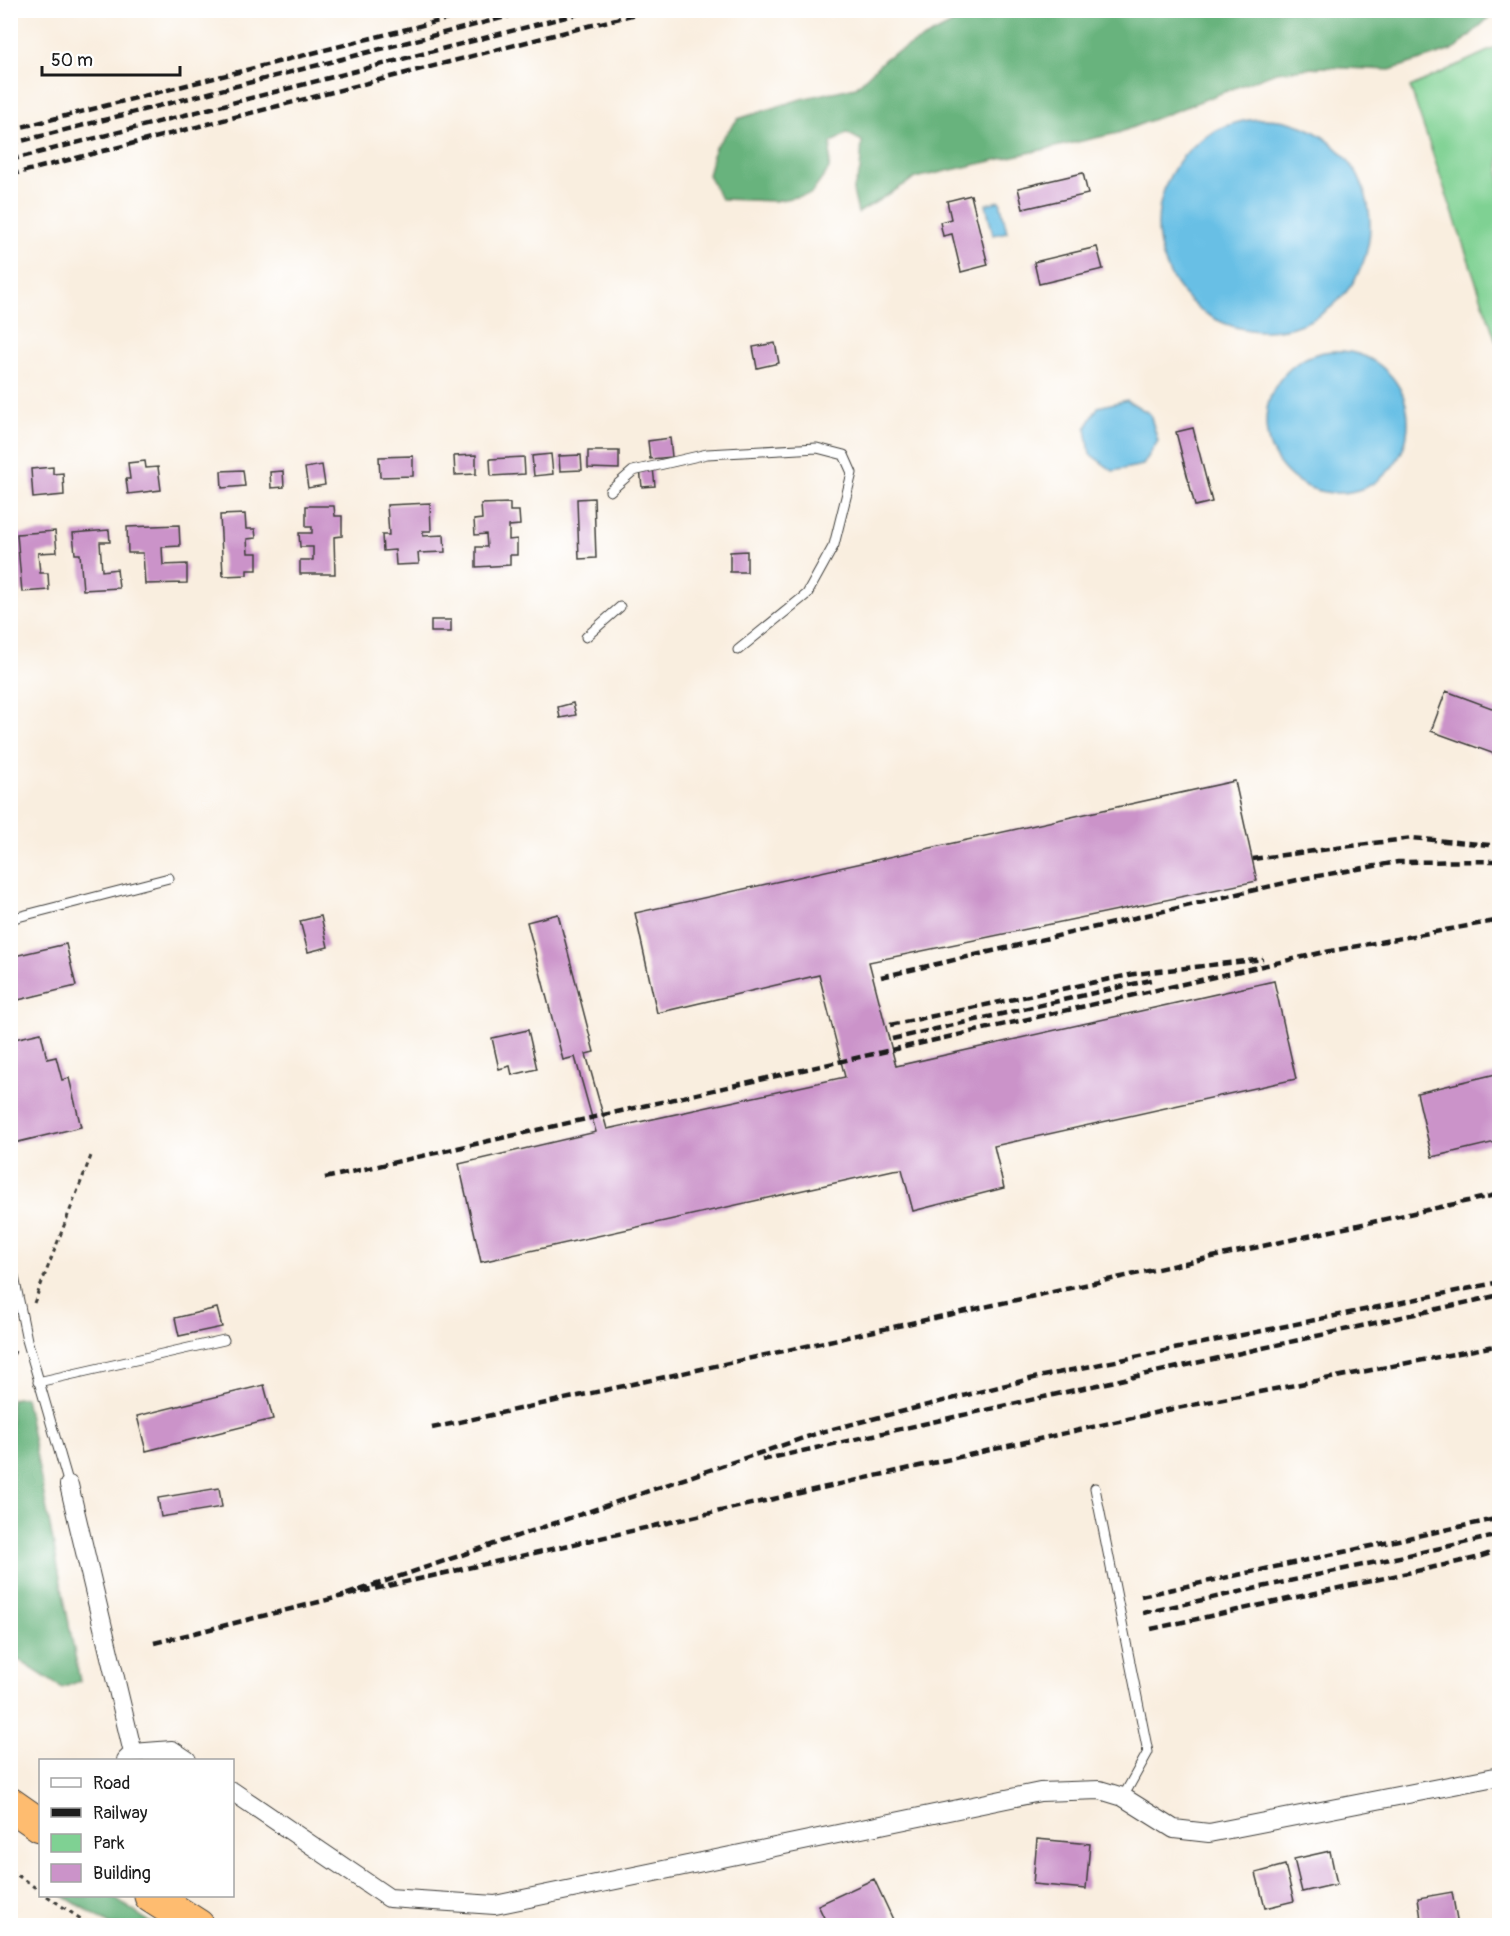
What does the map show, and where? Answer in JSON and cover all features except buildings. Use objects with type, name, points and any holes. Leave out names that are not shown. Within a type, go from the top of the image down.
[{"type":"highway","points":[[10,1804],[39,1824]]},
{"type":"highway","points":[[153,1897],[198,1926]]},
{"type":"street","points":[[69,1485],[129,1757],[172,1750],[184,1759]]},
{"type":"street","points":[[234,1792],[389,1898],[495,1905],[1040,1792],[1100,1790],[1123,1797],[1174,1829],[1209,1833],[1500,1776]]},
{"type":"lane","points":[[610,491],[633,471],[706,454],[817,448],[844,455],[852,473],[834,545],[807,594],[738,650]]},
{"type":"lane","points":[[586,638],[620,607]]},
{"type":"lane","points":[[10,919],[169,878]]},
{"type":"lane","points":[[10,1257],[38,1382],[69,1485]]},
{"type":"lane","points":[[38,1382],[224,1340]]},
{"type":"lane","points":[[1095,1488],[1148,1752],[1123,1797]]},
{"type":"path","points":[[10,1363],[91,1156]]},
{"type":"path","points":[[10,1870],[39,1890]]},
{"type":"path","points":[[49,1897],[91,1926]]},
{"type":"green space","points":[[986,10],[1494,10],[1495,12],[1455,49],[1390,70],[1323,67],[1276,72],[1118,133],[915,178],[858,213],[853,191],[860,171],[862,141],[847,133],[831,143],[829,169],[811,194],[775,201],[721,199],[708,175],[715,147],[738,119],[801,99],[856,87],[887,57],[956,22]]},
{"type":"green space","points":[[1499,46],[1500,340],[1496,341],[1410,87]]},
{"type":"green space","points":[[25,1397],[80,1681],[62,1688],[11,1655],[11,1399]]},
{"type":"green space","points":[[65,1897],[112,1897],[154,1925],[111,1925]]},
{"type":"water","points":[[1254,119],[1274,119],[1295,123],[1314,131],[1332,143],[1346,157],[1358,175],[1366,194],[1370,225],[1366,256],[1358,275],[1346,293],[1332,307],[1314,319],[1295,327],[1274,331],[1254,331],[1233,327],[1214,319],[1196,307],[1182,293],[1170,275],[1162,256],[1158,235],[1158,215],[1162,194],[1170,175],[1182,157],[1196,143],[1214,131],[1233,123]]},
{"type":"water","points":[[1000,201],[1007,232],[993,235],[986,204]]},
{"type":"water","points":[[1337,351],[1364,357],[1387,372],[1402,395],[1408,422],[1402,449],[1387,472],[1364,487],[1337,493],[1310,487],[1287,472],[1272,449],[1266,422],[1272,395],[1287,372],[1310,357]]},
{"type":"water","points":[[1127,400],[1150,414],[1158,441],[1143,465],[1113,471],[1090,454],[1086,428],[1098,407]]},
{"type":"railway","points":[[10,130],[482,10]]},
{"type":"railway","points":[[10,144],[533,10]]},
{"type":"railway","points":[[10,160],[593,10]]},
{"type":"railway","points":[[10,175],[651,10]]},
{"type":"railway","points":[[1253,859],[1412,838],[1500,846]]},
{"type":"railway","points":[[881,977],[1306,878],[1398,862],[1500,861]]},
{"type":"railway","points":[[325,1178],[1320,953],[1500,920]]},
{"type":"railway","points":[[890,1025],[1134,974],[1263,959]]},
{"type":"railway","points":[[892,1039],[1155,979]]},
{"type":"railway","points":[[432,1428],[1500,1194]]},
{"type":"railway","points":[[1500,1282],[1038,1377],[821,1432],[339,1597],[1172,1409],[1500,1345]]},
{"type":"railway","points":[[762,1460],[1500,1295]]},
{"type":"railway","points":[[1141,1596],[1500,1518]]},
{"type":"railway","points":[[1143,1613],[1500,1535]]},
{"type":"railway","points":[[1151,1629],[1476,1558],[1500,1550]]},
{"type":"railway","points":[[154,1643],[339,1597]]}]
